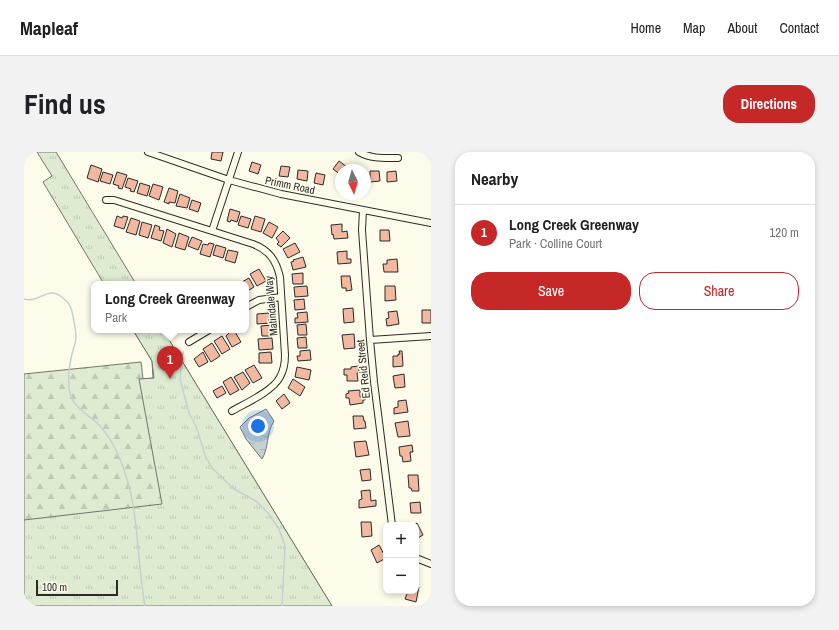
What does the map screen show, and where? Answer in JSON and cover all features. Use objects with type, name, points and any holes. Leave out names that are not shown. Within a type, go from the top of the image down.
[{"type":"street","name":"Primm Road","points":[[148,152],[229,180],[281,194],[397,218],[431,223]]},
{"type":"street","points":[[212,231],[238,152]]},
{"type":"street","points":[[359,152],[371,157],[398,158]]},
{"type":"street","name":"Matindale Way","points":[[106,200],[114,200],[262,247],[268,252],[278,268],[285,355],[284,366],[280,377],[275,384],[232,411]]},
{"type":"street","name":"Ed Reid Street","points":[[363,210],[362,230],[370,340],[392,522]]},
{"type":"street","points":[[249,305],[259,300],[281,297]]},
{"type":"street","points":[[189,342],[204,333]]},
{"type":"street","points":[[370,340],[431,336]]},
{"type":"street","points":[[419,559],[431,564]]},
{"type":"green space","points":[[37,152],[56,152],[134,281],[102,281],[43,182],[52,176]]},
{"type":"green space","points":[[135,333],[165,333],[332,606],[24,606],[24,374],[141,362],[143,379],[153,378],[152,361]]},
{"type":"green space","points":[[135,333],[165,333],[332,606],[24,606],[24,520],[162,504],[139,379],[154,378],[152,361]]},
{"type":"water","points":[[266,409],[274,421],[271,426],[266,450],[262,459],[246,439],[240,427],[249,418]]},
{"type":"building","points":[[212,152],[223,152],[221,161],[211,159]]},
{"type":"building","points":[[252,162],[261,165],[258,174],[249,171]]},
{"type":"building","points":[[91,165],[102,169],[98,182],[87,178]]},
{"type":"building","points":[[281,166],[290,167],[288,177],[279,176]]},
{"type":"building","points":[[298,170],[308,171],[307,181],[297,179]]},
{"type":"building","points":[[371,171],[379,171],[380,181],[371,182]]},
{"type":"building","points":[[396,171],[397,181],[387,182],[387,172]]},
{"type":"building","points":[[103,172],[113,175],[110,184],[100,181]]},
{"type":"building","points":[[117,172],[127,175],[122,189],[113,184]]},
{"type":"building","points":[[316,173],[325,175],[323,185],[314,183]]},
{"type":"building","points":[[128,178],[138,181],[134,192],[125,187]]},
{"type":"building","points":[[140,183],[150,186],[147,196],[137,193]]},
{"type":"building","points":[[153,184],[163,187],[159,200],[149,196]]},
{"type":"building","points":[[169,188],[178,191],[175,203],[169,202],[169,204],[164,202]]},
{"type":"building","points":[[180,194],[190,198],[187,208],[176,206]]},
{"type":"building","points":[[192,200],[201,203],[198,212],[189,209]]},
{"type":"building","points":[[230,209],[240,212],[237,222],[231,220],[230,222],[227,221]]},
{"type":"building","points":[[117,216],[122,218],[123,216],[128,217],[124,229],[114,226]]},
{"type":"building","points":[[241,216],[251,219],[248,228],[238,225]]},
{"type":"building","points":[[255,216],[265,219],[261,232],[251,229]]},
{"type":"building","points":[[131,218],[140,221],[136,235],[126,232]]},
{"type":"building","points":[[142,222],[152,225],[148,238],[139,235]]},
{"type":"building","points":[[269,222],[278,227],[272,238],[263,233]]},
{"type":"building","points":[[342,224],[342,232],[347,231],[348,238],[334,239],[331,225]]},
{"type":"building","points":[[155,225],[160,227],[159,230],[164,231],[161,241],[151,238]]},
{"type":"building","points":[[167,229],[176,234],[172,247],[163,243]]},
{"type":"building","points":[[380,230],[389,230],[390,241],[380,241]]},
{"type":"building","points":[[283,231],[290,238],[281,247],[277,244],[279,242],[276,238]]},
{"type":"building","points":[[179,233],[189,237],[185,250],[175,247]]},
{"type":"building","points":[[192,237],[202,241],[198,250],[188,246]]},
{"type":"building","points":[[209,243],[214,244],[210,257],[200,254],[203,244],[208,245]]},
{"type":"building","points":[[295,243],[300,252],[288,258],[283,249]]},
{"type":"building","points":[[216,245],[226,248],[223,258],[213,255]]},
{"type":"building","points":[[228,250],[238,252],[235,263],[225,260]]},
{"type":"building","points":[[347,251],[347,259],[351,259],[351,263],[338,264],[337,252]]},
{"type":"building","points":[[303,257],[306,267],[293,270],[291,262]]},
{"type":"building","points":[[397,259],[398,272],[384,272],[383,264],[387,264],[387,260]]},
{"type":"building","points":[[259,269],[266,281],[257,286],[250,274]]},
{"type":"building","points":[[303,273],[303,284],[293,284],[292,274]]},
{"type":"building","points":[[341,276],[350,276],[352,290],[346,291],[346,288],[342,288]]},
{"type":"building","points":[[249,278],[254,287],[249,290],[249,281],[244,281]]},
{"type":"building","points":[[307,286],[308,296],[295,297],[294,287]]},
{"type":"building","points":[[385,286],[395,286],[396,300],[385,301]]},
{"type":"building","points":[[304,299],[305,309],[295,310],[294,300]]},
{"type":"building","points":[[353,308],[354,322],[344,323],[343,309]]},
{"type":"building","points":[[422,310],[431,310],[431,323],[422,323]]},
{"type":"building","points":[[397,311],[399,324],[387,326],[386,319],[389,318],[388,312]]},
{"type":"building","points":[[307,312],[308,322],[295,323],[295,318],[298,318],[297,313]]},
{"type":"building","points":[[269,313],[270,323],[257,324],[257,314]]},
{"type":"building","points":[[306,324],[307,335],[298,335],[297,325]]},
{"type":"building","points":[[272,325],[272,336],[262,336],[261,326]]},
{"type":"building","points":[[229,333],[236,333],[241,342],[232,347],[226,336]]},
{"type":"building","points":[[354,334],[355,348],[344,349],[342,335]]},
{"type":"building","points":[[222,336],[230,349],[222,354],[214,341]]},
{"type":"building","points":[[306,337],[307,348],[298,348],[297,338]]},
{"type":"building","points":[[272,338],[273,349],[259,350],[258,339]]},
{"type":"building","points":[[212,343],[220,356],[211,362],[203,349]]},
{"type":"building","points":[[310,350],[311,360],[298,361],[297,356],[300,356],[300,351]]},
{"type":"building","points":[[399,351],[402,351],[403,366],[393,367],[393,356],[398,356],[398,354],[400,354]]},
{"type":"building","points":[[203,352],[208,362],[199,367],[194,359]]},
{"type":"building","points":[[271,352],[272,363],[259,363],[259,353]]},
{"type":"building","points":[[254,365],[262,378],[253,383],[245,370]]},
{"type":"building","points":[[359,366],[359,373],[357,373],[358,381],[347,381],[347,375],[344,375],[344,369],[351,369],[351,367]]},
{"type":"building","points":[[297,367],[311,370],[309,380],[295,377]]},
{"type":"building","points":[[243,372],[250,383],[242,390],[234,377]]},
{"type":"building","points":[[404,374],[405,387],[395,388],[393,376]]},
{"type":"building","points":[[231,377],[239,390],[230,395],[223,382]]},
{"type":"building","points":[[293,379],[305,387],[300,396],[288,388]]},
{"type":"building","points":[[222,386],[226,393],[217,398],[213,391]]},
{"type":"building","points":[[360,390],[360,397],[365,397],[363,403],[350,405],[349,398],[346,398],[346,394],[349,393],[348,391]]},
{"type":"building","points":[[284,394],[290,403],[282,409],[276,401]]},
{"type":"building","points":[[406,400],[408,412],[394,414],[394,408],[398,407],[398,401]]},
{"type":"building","points":[[353,416],[363,416],[366,428],[354,429]]},
{"type":"building","points":[[408,421],[410,436],[398,437],[395,423]]},
{"type":"building","points":[[366,441],[369,455],[356,457],[354,442]]},
{"type":"building","points":[[412,445],[413,452],[410,452],[411,461],[403,462],[402,456],[400,456],[399,447]]},
{"type":"building","points":[[370,469],[371,480],[362,481],[360,470]]},
{"type":"building","points":[[408,475],[418,475],[419,491],[412,491],[411,488],[409,488]]},
{"type":"building","points":[[370,490],[371,501],[376,500],[376,506],[359,508],[359,500],[362,499],[361,491]]},
{"type":"building","points":[[420,502],[421,513],[411,513],[410,503]]},
{"type":"building","points":[[361,522],[371,522],[372,536],[362,537]]},
{"type":"building","points":[[419,527],[423,535],[419,537]]},
{"type":"building","points":[[379,545],[383,552],[383,560],[377,563],[371,550]]},
{"type":"building","points":[[407,594],[418,594],[416,602],[405,599]]},
{"type":"waterway","points":[[24,299],[35,299],[48,293],[53,293],[58,294],[68,302],[70,307],[76,332],[76,341],[69,369],[70,393],[72,399],[79,408],[96,422],[108,437],[117,453],[126,475],[134,512],[145,606]]},
{"type":"waterway","points":[[183,352],[180,379],[189,413],[196,426],[206,458],[213,469],[234,489],[256,501],[268,513],[279,529],[285,546],[282,606]]},
{"type":"place","name":"Long Creek Greenway","points":[[170,379]]}]
